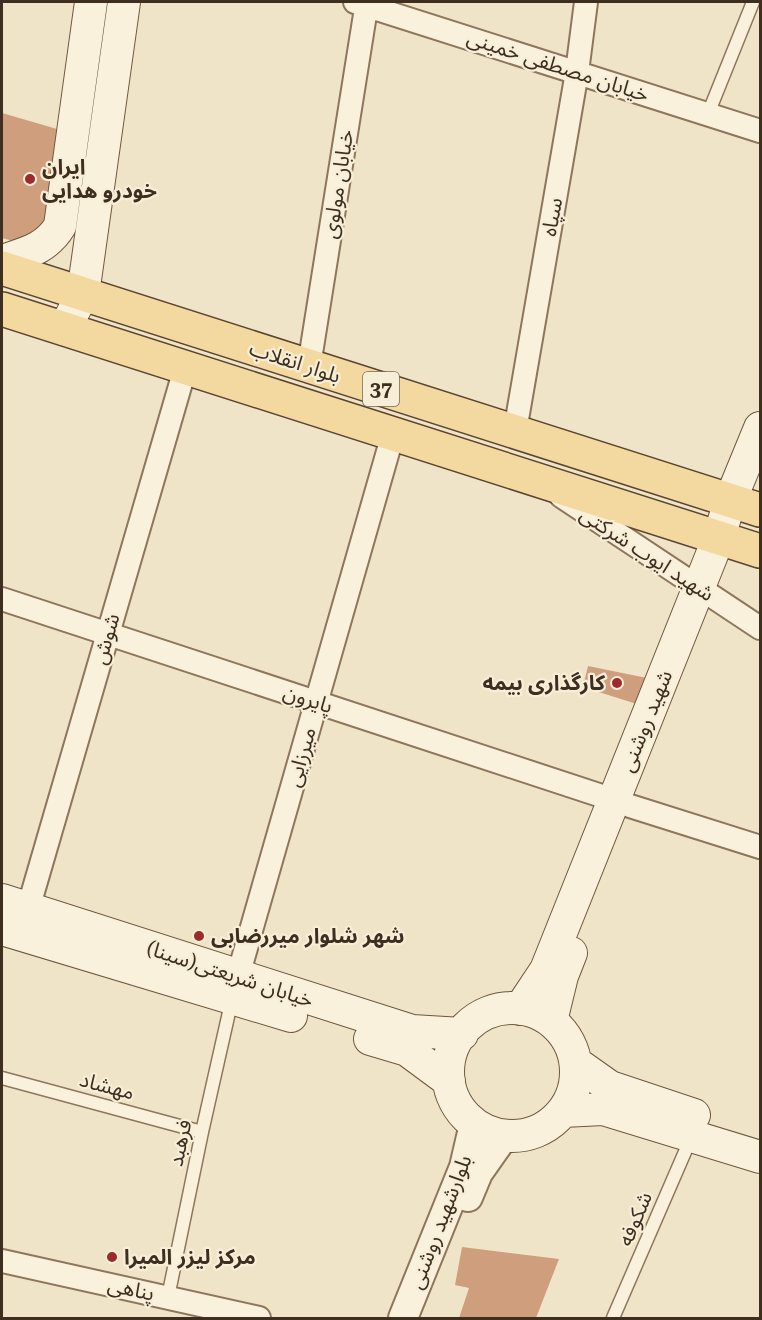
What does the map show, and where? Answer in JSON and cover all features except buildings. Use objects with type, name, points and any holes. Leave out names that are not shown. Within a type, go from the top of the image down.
[{"type":"main road","points":[[2,261],[37,249],[52,238],[60,226],[91,2]]},
{"type":"main road","points":[[64,329],[83,294],[124,2]]},
{"type":"main road","name":"بلوار انقلاب","points":[[2,267],[515,431],[750,499]]},
{"type":"main road","name":"بلوار انقلاب","points":[[2,309],[738,544]]},
{"type":"main road","name":"شهید روشنی","points":[[551,1021],[562,976],[622,803],[706,592],[738,544],[750,499],[760,428]]},
{"type":"main road","name":"شهید روشنی","points":[[520,1009],[546,970],[622,803]]},
{"type":"main road","name":"خیابان شریعتی(سینا)","points":[[15,905],[407,1050],[449,1081]]},
{"type":"main road","name":"خیابان شریعتی(سینا)","points":[[2,929],[412,1031],[462,1034]]},
{"type":"main road","points":[[504,1009],[520,1009],[537,1013],[551,1021],[563,1033],[576,1063],[576,1080],[572,1096],[563,1111],[552,1123],[521,1136],[504,1136],[488,1132],[474,1124],[453,1098],[449,1081],[449,1065],[453,1049],[462,1034],[473,1022],[487,1014],[504,1009]]},
{"type":"main road","points":[[576,1063],[610,1086],[760,1137]]},
{"type":"main road","points":[[563,1111],[603,1109],[760,1157]]},
{"type":"street","name":"سپاه","points":[[515,431],[577,72],[586,2]]},
{"type":"street","name":"خیابان مصطفی خمینی","points":[[363,3],[760,131]]},
{"type":"street","name":"خیابان مولوی","points":[[309,366],[363,3]]},
{"type":"street","name":"شوش","points":[[15,905],[107,634],[185,369]]},
{"type":"street","name":"میرزایی","points":[[235,987],[393,434]]},
{"type":"street","name":"شهید ایوب شرکتی","points":[[534,479],[760,628]]},
{"type":"street","name":"پایرون","points":[[2,599],[760,847]]},
{"type":"street","name":"بلوارشهید روشنی","points":[[403,1318],[464,1167],[474,1124]]},
{"type":"street","name":"بلوارشهید روشنی","points":[[420,1318],[478,1173],[504,1136]]},
{"type":"street","name":"پناهی","points":[[2,1261],[260,1318]]},
{"type":"lane","points":[[708,114],[753,2]]},
{"type":"lane","name":"فرهبد","points":[[168,1297],[235,987]]},
{"type":"lane","name":"مهشاد","points":[[2,1078],[202,1132]]},
{"type":"lane","name":"شکوفه","points":[[613,1318],[692,1136]]},
{"type":"place","name":"ایران خودرو هدایی","points":[[30,179]]},
{"type":"place","name":"کارگذاری بیمه","points":[[617,683]]},
{"type":"place","name":"شهر شلوار میررضابی","points":[[199,936]]},
{"type":"place","name":"مرکز لیزر المیرا","points":[[112,1257]]}]
